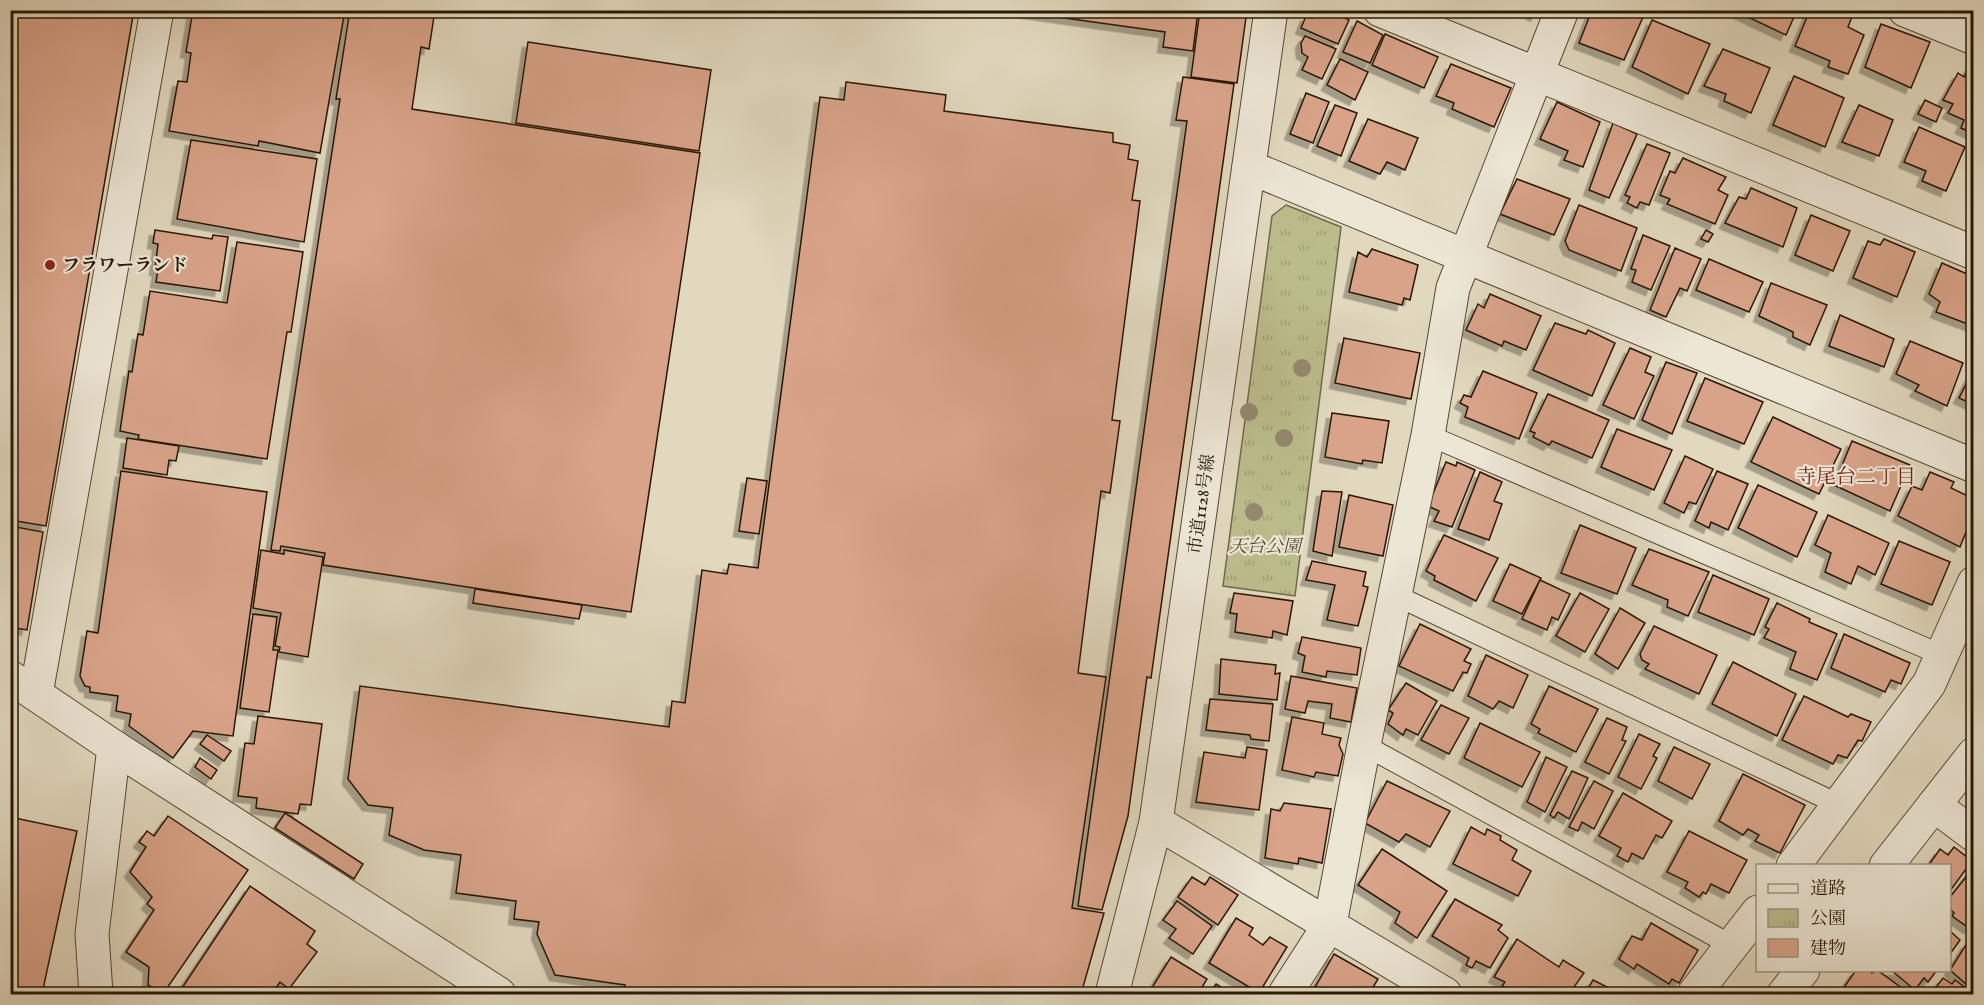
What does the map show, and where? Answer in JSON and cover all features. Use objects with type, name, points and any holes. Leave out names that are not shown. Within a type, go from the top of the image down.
[{"type":"street","points":[[157,10],[23,685],[114,747],[499,994]]},
{"type":"street","name":"市道1128号線","points":[[1112,994],[1156,822],[1270,10]]},
{"type":"street","points":[[1380,10],[1974,253]]},
{"type":"street","points":[[1285,994],[1330,924],[1428,435],[1453,288],[1562,10]]},
{"type":"street","points":[[1905,10],[1974,38]]},
{"type":"street","points":[[1249,167],[1464,258],[1974,466]]},
{"type":"street","points":[[1795,864],[1929,684],[1974,583]]},
{"type":"street","points":[[96,994],[93,934],[114,747]]},
{"type":"street","points":[[1888,864],[1974,754]]},
{"type":"street","points":[[1934,805],[1974,835]]},
{"type":"street","points":[[1156,822],[1445,994]]},
{"type":"street","points":[[1694,994],[1756,914]]},
{"type":"street","points":[[1784,994],[1801,972]]},
{"type":"lane","points":[[1428,435],[1942,654]]},
{"type":"lane","points":[[1395,595],[1840,805]]},
{"type":"lane","points":[[1364,746],[1731,945]]},
{"type":"green space","name":"天台公園","points":[[1286,205],[1341,227],[1295,596],[1223,586],[1272,216]]},
{"type":"building","name":"フラワーランド","points":[[10,10],[134,10],[46,526],[10,520]]},
{"type":"building","points":[[193,10],[345,10],[320,153],[259,141],[258,146],[169,131],[178,81],[187,82],[191,53],[186,52]]},
{"type":"building","points":[[350,10],[435,10],[429,49],[421,47],[412,109],[700,153],[631,612],[323,565],[325,553],[281,546],[280,551],[271,550],[340,99],[336,99]]},
{"type":"building","points":[[1007,10],[1198,10],[1193,51],[1163,47],[1165,32]]},
{"type":"building","points":[[1200,10],[1247,10],[1237,83],[1191,77]]},
{"type":"building","points":[[1314,10],[1330,10],[1349,20],[1338,44],[1301,28],[1306,16],[1312,18]]},
{"type":"building","points":[[1524,10],[1538,10],[1536,16]]},
{"type":"building","points":[[1592,10],[1628,10],[1643,17],[1624,60],[1579,43]]},
{"type":"building","points":[[1733,10],[1797,10],[1786,35]]},
{"type":"building","points":[[1810,10],[1844,10],[1853,14],[1848,27],[1864,35],[1848,74],[1828,67],[1830,61],[1795,46]]},
{"type":"building","points":[[1652,20],[1710,44],[1688,94],[1632,67]]},
{"type":"building","points":[[1357,21],[1383,35],[1370,63],[1343,52]]},
{"type":"building","points":[[1881,24],[1930,42],[1911,88],[1865,67]]},
{"type":"building","points":[[1385,34],[1438,57],[1424,88],[1372,65]]},
{"type":"building","points":[[1305,36],[1336,49],[1322,79],[1302,70],[1308,57],[1302,53],[1301,43]]},
{"type":"building","points":[[528,42],[711,70],[699,151],[516,123]]},
{"type":"building","points":[[1723,49],[1770,68],[1751,113],[1724,101],[1726,94],[1704,86]]},
{"type":"building","points":[[1340,59],[1368,72],[1355,100],[1327,85]]},
{"type":"building","points":[[1973,62],[1974,134],[1961,128],[1964,120],[1948,113],[1953,104],[1943,100],[1958,73],[1964,77]]},
{"type":"building","points":[[1451,64],[1511,88],[1494,127],[1452,109],[1454,103],[1436,96]]},
{"type":"building","points":[[1794,76],[1844,98],[1825,147],[1773,125]]},
{"type":"building","points":[[1183,77],[1234,84],[1151,678],[1147,677],[1128,816],[1102,910],[1078,906],[1187,121],[1176,120]]},
{"type":"building","points":[[846,82],[946,95],[944,111],[1113,133],[1113,142],[1130,145],[1128,159],[1138,161],[1132,200],[1140,201],[1112,420],[1120,421],[1110,493],[1101,491],[1078,673],[1106,677],[1072,908],[1104,913],[1081,994],[624,994],[625,985],[555,975],[537,934],[539,922],[514,919],[516,901],[456,893],[461,855],[424,850],[389,835],[393,808],[368,805],[348,779],[360,686],[669,727],[672,701],[685,703],[702,570],[727,574],[729,564],[758,568],[820,97],[844,100]]},
{"type":"building","points":[[1306,93],[1329,102],[1313,143],[1290,134]]},
{"type":"building","points":[[1925,100],[1942,108],[1936,122],[1918,114]]},
{"type":"building","points":[[1557,102],[1600,122],[1583,167],[1564,160],[1568,151],[1540,139]]},
{"type":"building","points":[[1335,105],[1357,113],[1341,156],[1317,146]]},
{"type":"building","points":[[1859,105],[1893,120],[1879,156],[1842,142]]},
{"type":"building","points":[[1368,119],[1418,138],[1405,170],[1387,162],[1380,174],[1349,161]]},
{"type":"building","points":[[1613,123],[1637,134],[1609,198],[1589,190]]},
{"type":"building","points":[[1919,127],[1965,147],[1946,191],[1922,181],[1926,171],[1904,162]]},
{"type":"building","points":[[191,140],[317,159],[304,242],[177,219]]},
{"type":"building","points":[[1647,144],[1670,153],[1649,205],[1640,202],[1637,208],[1627,203],[1630,197],[1625,195]]},
{"type":"building","points":[[1683,158],[1726,177],[1718,190],[1728,195],[1715,224],[1667,204],[1670,199],[1660,195],[1670,171],[1675,173]]},
{"type":"building","points":[[1517,179],[1570,199],[1554,235],[1500,214]]},
{"type":"building","points":[[1751,188],[1797,208],[1783,247],[1725,223],[1739,197],[1746,199]]},
{"type":"building","points":[[1579,205],[1637,228],[1621,271],[1569,250],[1565,241]]},
{"type":"building","points":[[1811,215],[1850,231],[1833,271],[1795,255]]},
{"type":"building","points":[[155,230],[212,239],[213,235],[228,237],[220,291],[156,282],[158,244],[153,243]]},
{"type":"building","points":[[1706,230],[1713,234],[1708,242],[1701,239]]},
{"type":"building","points":[[1643,235],[1670,246],[1651,290],[1632,282],[1636,270],[1631,269]]},
{"type":"building","points":[[1884,239],[1915,252],[1897,297],[1853,278],[1868,241],[1880,245]]},
{"type":"building","points":[[237,242],[303,252],[291,332],[287,332],[267,459],[138,439],[139,435],[120,431],[129,371],[132,372],[138,334],[143,335],[150,291],[227,303]]},
{"type":"building","points":[[1675,248],[1701,259],[1687,291],[1680,288],[1666,317],[1650,310]]},
{"type":"building","points":[[1372,249],[1418,265],[1410,300],[1404,298],[1402,305],[1349,292],[1358,252],[1367,257]]},
{"type":"building","points":[[1709,259],[1763,282],[1749,312],[1696,290]]},
{"type":"building","points":[[1942,263],[1974,277],[1973,326],[1936,312],[1940,302],[1929,294]]},
{"type":"building","points":[[1771,283],[1827,305],[1810,345],[1793,337],[1793,332],[1759,316]]},
{"type":"building","points":[[1490,294],[1541,316],[1526,350],[1504,341],[1502,346],[1466,330],[1478,304],[1484,308]]},
{"type":"building","points":[[1840,315],[1894,339],[1884,367],[1829,346]]},
{"type":"building","points":[[1555,323],[1586,334],[1588,330],[1615,343],[1592,396],[1533,370]]},
{"type":"building","points":[[1344,338],[1420,353],[1411,399],[1335,383]]},
{"type":"building","points":[[1910,341],[1963,363],[1947,406],[1915,391],[1919,385],[1896,374]]},
{"type":"building","points":[[1630,348],[1651,357],[1645,372],[1654,376],[1634,419],[1603,405]]},
{"type":"building","points":[[1666,362],[1697,373],[1672,434],[1642,420]]},
{"type":"building","points":[[1483,371],[1537,393],[1519,439],[1465,417],[1468,407],[1460,403],[1464,395],[1471,397]]},
{"type":"building","points":[[1974,372],[1974,405],[1959,398]]},
{"type":"building","points":[[1705,378],[1763,402],[1744,444],[1687,421]]},
{"type":"building","points":[[1548,394],[1609,420],[1592,458],[1552,441],[1549,445],[1533,437],[1535,433],[1530,431]]},
{"type":"building","points":[[1332,413],[1389,421],[1382,463],[1363,460],[1362,464],[1325,457]]},
{"type":"building","points":[[1773,417],[1841,449],[1819,494],[1751,462]]},
{"type":"building","points":[[1617,429],[1672,450],[1654,490],[1601,467]]},
{"type":"building","points":[[127,438],[179,446],[176,461],[169,460],[167,475],[123,468]]},
{"type":"building","points":[[1852,441],[1910,465],[1890,511],[1834,485]]},
{"type":"building","points":[[1685,456],[1713,469],[1696,504],[1689,502],[1684,513],[1664,503]]},
{"type":"building","points":[[1446,462],[1456,466],[1457,462],[1475,470],[1452,527],[1434,521],[1439,511],[1428,506]]},
{"type":"building","points":[[121,471],[267,492],[233,736],[193,731],[173,758],[129,726],[131,714],[116,711],[118,696],[90,692],[90,687],[85,686],[80,676],[87,631],[98,633]]},
{"type":"building","points":[[1717,471],[1748,484],[1728,530],[1711,522],[1709,528],[1695,521]]},
{"type":"building","points":[[1480,472],[1502,482],[1494,501],[1502,504],[1489,540],[1458,529]]},
{"type":"building","points":[[1930,472],[1954,482],[1951,488],[1974,499],[1974,512],[1960,547],[1898,516],[1912,486],[1922,490]]},
{"type":"building","points":[[747,478],[767,481],[759,534],[739,531]]},
{"type":"building","points":[[1758,485],[1817,512],[1797,557],[1738,528]]},
{"type":"building","points":[[1322,491],[1342,492],[1332,556],[1313,551]]},
{"type":"building","points":[[1349,495],[1393,505],[1383,556],[1339,547]]},
{"type":"building","points":[[1828,515],[1889,543],[1875,575],[1858,566],[1851,584],[1825,572],[1831,553],[1815,545]]},
{"type":"building","points":[[1580,525],[1636,548],[1617,594],[1561,573]]},
{"type":"building","points":[[10,526],[43,532],[27,630],[10,627]]},
{"type":"building","points":[[1444,535],[1498,558],[1476,601],[1434,580],[1435,576],[1426,571]]},
{"type":"building","points":[[1899,541],[1950,562],[1932,605],[1881,584]]},
{"type":"building","points":[[1649,549],[1709,572],[1688,616],[1667,607],[1668,600],[1632,585]]},
{"type":"building","points":[[261,550],[284,554],[284,550],[323,557],[308,657],[279,652],[280,647],[275,646],[281,613],[253,608]]},
{"type":"building","points":[[1312,561],[1366,572],[1363,586],[1368,587],[1358,626],[1327,620],[1335,585],[1306,580]]},
{"type":"building","points":[[1510,564],[1541,578],[1522,614],[1493,601]]},
{"type":"building","points":[[1713,575],[1769,599],[1754,635],[1698,612]]},
{"type":"building","points":[[1540,580],[1570,594],[1558,620],[1552,617],[1547,630],[1522,619]]},
{"type":"building","points":[[475,589],[582,605],[579,619],[473,603]]},
{"type":"building","points":[[1234,593],[1293,601],[1287,635],[1273,631],[1272,638],[1235,632],[1237,614],[1230,613]]},
{"type":"building","points":[[1580,593],[1609,609],[1585,652],[1556,636]]},
{"type":"building","points":[[1777,603],[1810,619],[1809,622],[1837,634],[1817,680],[1790,669],[1796,652],[1764,638],[1769,629],[1765,627]]},
{"type":"building","points":[[1620,608],[1645,623],[1618,669],[1595,654]]},
{"type":"building","points":[[253,614],[277,617],[273,650],[278,650],[269,712],[240,708]]},
{"type":"building","points":[[1420,624],[1471,649],[1464,661],[1471,664],[1467,673],[1463,672],[1453,691],[1399,666]]},
{"type":"building","points":[[1654,626],[1717,655],[1699,694],[1645,669],[1649,664],[1642,660],[1640,654]]},
{"type":"building","points":[[1844,634],[1910,663],[1901,684],[1891,680],[1885,692],[1831,668]]},
{"type":"building","points":[[1302,637],[1361,648],[1357,675],[1327,671],[1326,677],[1302,672],[1305,656],[1298,653]]},
{"type":"building","points":[[1486,655],[1528,675],[1513,708],[1499,701],[1493,709],[1468,696]]},
{"type":"building","points":[[1221,659],[1276,665],[1275,674],[1280,673],[1277,700],[1219,694]]},
{"type":"building","points":[[1733,662],[1796,694],[1777,736],[1712,704]]},
{"type":"building","points":[[1291,676],[1357,688],[1351,722],[1330,718],[1332,704],[1308,701],[1305,713],[1285,709]]},
{"type":"building","points":[[1406,683],[1437,701],[1418,735],[1406,729],[1403,735],[1388,724],[1393,713],[1388,710]]},
{"type":"building","points":[[1549,686],[1598,709],[1576,752],[1538,733],[1540,729],[1531,724]]},
{"type":"building","points":[[1804,696],[1848,717],[1851,714],[1871,722],[1862,741],[1858,740],[1847,758],[1838,755],[1833,764],[1782,740]]},
{"type":"building","points":[[1210,699],[1273,704],[1269,741],[1251,739],[1250,735],[1206,730]]},
{"type":"building","points":[[1441,705],[1469,718],[1449,754],[1421,740]]},
{"type":"building","points":[[258,716],[322,724],[311,805],[300,804],[298,814],[256,808],[257,798],[238,796],[245,743],[254,744]]},
{"type":"building","points":[[1292,717],[1324,723],[1322,734],[1341,738],[1339,745],[1343,754],[1338,776],[1316,772],[1314,777],[1282,770]]},
{"type":"building","points":[[1607,718],[1627,727],[1622,740],[1626,741],[1609,774],[1585,762]]},
{"type":"building","points":[[10,719],[16,721],[10,745]]},
{"type":"building","points":[[1480,723],[1540,752],[1522,787],[1464,758]]},
{"type":"building","points":[[1639,734],[1660,744],[1653,756],[1657,758],[1641,789],[1618,777]]},
{"type":"building","points":[[207,735],[231,751],[224,761],[200,744]]},
{"type":"building","points":[[1247,747],[1267,750],[1259,810],[1196,802],[1204,752],[1245,758]]},
{"type":"building","points":[[1674,747],[1710,764],[1692,799],[1658,781]]},
{"type":"building","points":[[1546,757],[1567,767],[1545,812],[1527,802]]},
{"type":"building","points":[[200,758],[217,770],[211,779],[195,767]]},
{"type":"building","points":[[1572,771],[1588,778],[1569,819],[1558,812],[1554,818],[1550,815]]},
{"type":"building","points":[[1743,774],[1805,805],[1780,853],[1755,841],[1759,835],[1748,829],[1743,835],[1719,821]]},
{"type":"building","points":[[1387,781],[1450,811],[1430,847],[1406,834],[1399,842],[1365,823]]},
{"type":"building","points":[[1594,781],[1613,791],[1594,829],[1582,822],[1578,831],[1569,827]]},
{"type":"building","points":[[1623,793],[1672,821],[1662,838],[1656,835],[1643,859],[1632,853],[1628,862],[1617,856],[1621,848],[1599,836]]},
{"type":"building","points":[[1284,803],[1331,809],[1322,863],[1299,858],[1298,864],[1265,858],[1271,809],[1280,811]]},
{"type":"building","points":[[285,813],[363,864],[354,879],[275,828]]},
{"type":"building","points":[[168,816],[248,870],[163,994],[148,985],[149,967],[126,952],[154,910],[147,904],[152,897],[130,872],[146,847],[139,842],[147,831],[154,836]]},
{"type":"building","points":[[10,817],[77,831],[42,994],[10,994]]},
{"type":"building","points":[[1471,827],[1485,835],[1487,829],[1501,836],[1500,840],[1517,850],[1512,860],[1531,871],[1518,896],[1453,864]]},
{"type":"building","points":[[1689,831],[1747,860],[1729,893],[1711,884],[1706,894],[1703,892],[1699,897],[1685,888],[1688,882],[1667,872]]},
{"type":"building","points":[[1954,847],[1972,861],[1951,890],[1951,864],[1929,864],[1940,849],[1948,855]]},
{"type":"building","points":[[1382,849],[1447,891],[1417,938],[1395,923],[1400,912],[1358,885]]},
{"type":"building","points":[[1974,867],[1974,922],[1969,928],[1952,916],[1954,913],[1951,910],[1951,896]]},
{"type":"building","points":[[1192,877],[1205,885],[1210,877],[1238,895],[1218,925],[1178,897]]},
{"type":"building","points":[[250,886],[315,931],[307,944],[317,952],[289,989],[280,982],[272,994],[178,994]]},
{"type":"building","points":[[1455,899],[1502,925],[1498,930],[1508,938],[1490,968],[1476,961],[1472,968],[1466,965],[1469,958],[1432,936]]},
{"type":"building","points":[[1177,901],[1212,926],[1193,954],[1169,938],[1176,929],[1163,920]]},
{"type":"building","points":[[1236,918],[1253,928],[1249,935],[1263,945],[1270,937],[1287,947],[1259,993],[1209,963]]},
{"type":"building","points":[[1651,923],[1698,950],[1679,983],[1672,979],[1669,984],[1637,964],[1634,969],[1619,959],[1632,936],[1642,940]]},
{"type":"building","points":[[1951,932],[1960,940],[1951,953]]},
{"type":"building","points":[[1517,939],[1559,967],[1563,960],[1584,973],[1569,994],[1517,994],[1502,986],[1505,982],[1494,977]]},
{"type":"building","points":[[1967,943],[1974,948],[1974,991],[1951,971]]},
{"type":"building","points":[[1334,954],[1378,979],[1369,994],[1319,994],[1313,991]]},
{"type":"building","points":[[1171,957],[1207,979],[1198,994],[1148,994]]},
{"type":"building","points":[[1855,972],[1880,972],[1910,994],[1842,994],[1840,993]]},
{"type":"building","points":[[1893,972],[1936,972],[1928,982],[1924,978],[1915,990]]},
{"type":"building","points":[[1943,978],[1952,984],[1955,980],[1974,994],[1931,994]]},
{"type":"building","points":[[1593,980],[1621,994],[1578,994],[1581,989],[1586,992]]},
{"type":"building","points":[[1216,984],[1232,994],[1209,994]]},
{"type":"building","points":[[307,989],[316,994],[303,994]]},
{"type":"place","name":"フラワーランド","points":[[50,265]]},
{"type":"district","name":"寺尾台二丁目","points":[[1856,476]]}]
